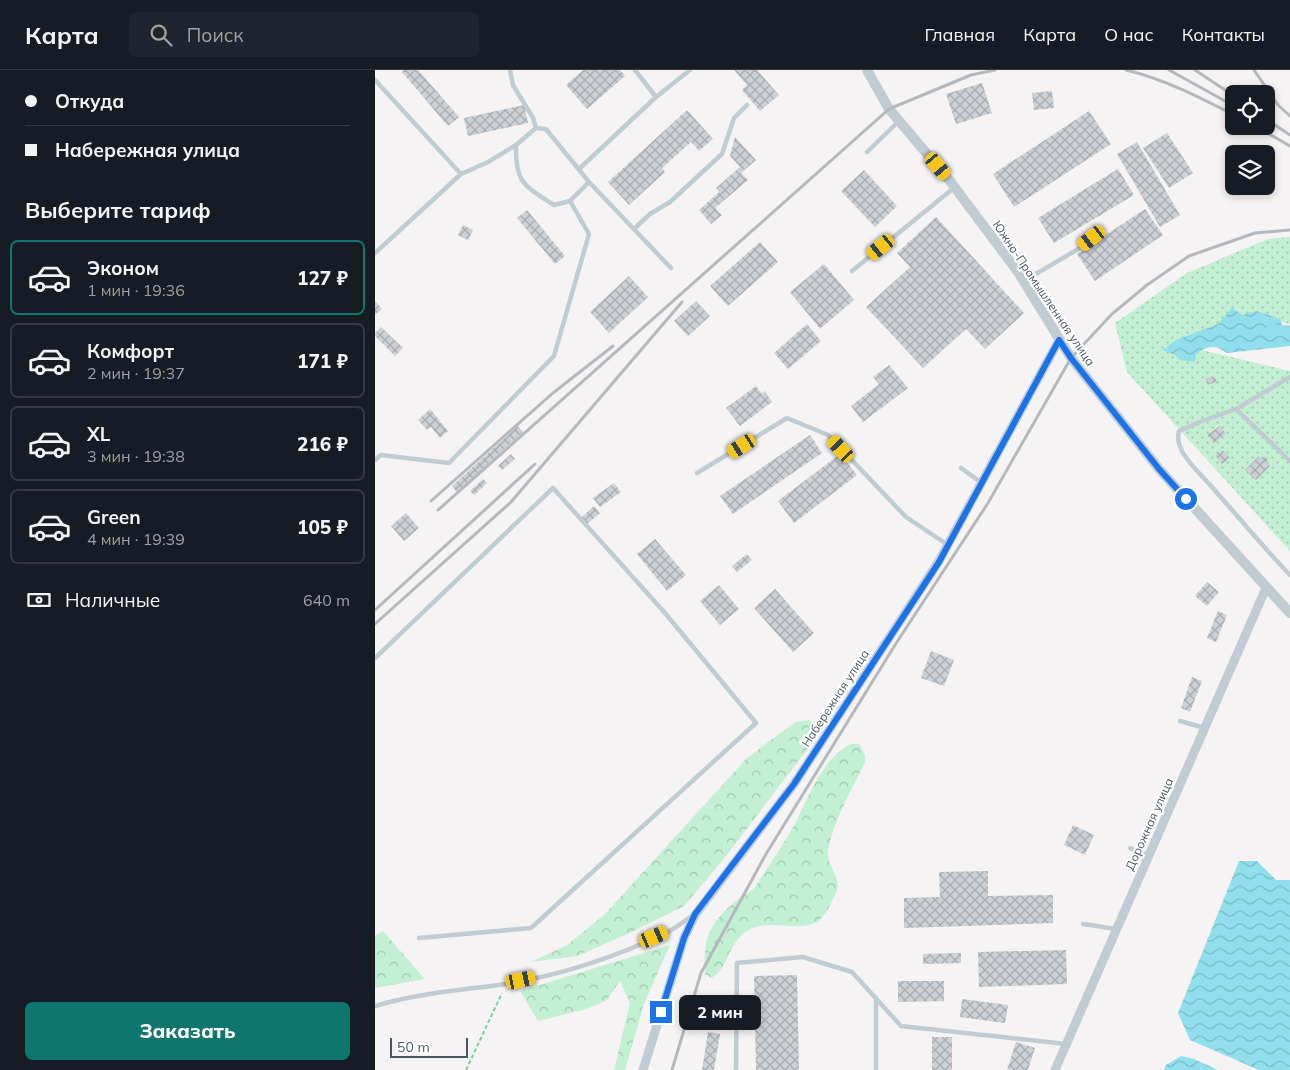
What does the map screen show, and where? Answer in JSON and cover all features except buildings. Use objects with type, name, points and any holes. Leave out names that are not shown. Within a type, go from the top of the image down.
[{"type":"street","name":"Южно-Промышленная улица","points":[[867,70],[889,109],[955,187],[1023,281],[1071,358],[1159,469],[1290,613]]},
{"type":"street","name":"Набережная улица","points":[[643,1070],[684,938],[695,914],[794,784],[939,562],[1059,340]]},
{"type":"street","name":"Дорожная улица","points":[[1055,1070],[1266,588]]},
{"type":"lane","points":[[509,70],[513,85],[533,118],[536,128]]},
{"type":"lane","points":[[635,70],[657,97]]},
{"type":"lane","points":[[579,169],[657,97],[690,70]]},
{"type":"lane","points":[[375,80],[461,174]]},
{"type":"lane","points":[[634,229],[650,214],[670,202],[722,154],[734,118],[747,105]]},
{"type":"lane","points":[[867,152],[899,121]]},
{"type":"lane","points":[[375,253],[461,174],[517,145],[536,128],[546,129],[589,182],[671,268]]},
{"type":"lane","points":[[517,145],[516,164],[525,186],[554,206],[570,201],[589,182]]},
{"type":"lane","points":[[852,271],[955,187]]},
{"type":"lane","points":[[375,460],[381,455],[449,463],[554,356],[589,234],[570,201]]},
{"type":"lane","points":[[1023,281],[1085,245],[1100,232]]},
{"type":"lane","points":[[1290,377],[1236,409],[1179,431],[1178,437],[1183,453],[1194,467],[1290,575]]},
{"type":"lane","points":[[1236,409],[1290,460]]},
{"type":"lane","points":[[697,473],[787,418],[828,435],[906,517],[948,545]]},
{"type":"lane","points":[[961,468],[982,483]]},
{"type":"lane","points":[[375,658],[553,488],[665,613],[756,723],[531,928],[419,938]]},
{"type":"lane","points":[[1180,721],[1205,728]]},
{"type":"lane","points":[[1130,848],[1149,856]]},
{"type":"lane","points":[[375,1006],[395,1000],[465,988],[506,984],[549,974],[609,956],[669,931],[695,914]]},
{"type":"lane","points":[[1083,924],[1117,929]]},
{"type":"lane","points":[[736,1070],[737,963],[803,958],[852,972],[901,1026],[1066,1044]]},
{"type":"lane","points":[[876,998],[876,1070]]},
{"type":"path","points":[[466,1070],[506,984]]},
{"type":"green space","points":[[1290,237],[1290,324],[1250,314],[1176,344],[1290,371],[1290,551],[1127,372],[1115,323],[1187,273],[1268,239]]},
{"type":"green space","points":[[809,720],[817,724],[816,738],[723,860],[684,906],[632,932],[577,956],[531,962],[567,945],[604,915],[747,758],[795,722]]},
{"type":"green space","points":[[851,744],[859,744],[865,755],[865,762],[839,816],[831,838],[828,855],[838,885],[827,911],[817,922],[810,925],[764,925],[747,931],[736,942],[721,969],[711,978],[705,974],[705,954],[708,938],[715,923],[732,904],[756,886],[786,840],[824,768],[841,750]]},
{"type":"green space","points":[[383,931],[425,979],[375,988],[375,936]]},
{"type":"green space","points":[[670,945],[644,1004],[625,1070],[614,1070],[630,1003],[620,981],[606,1001],[586,1009],[538,1021],[520,991]]},
{"type":"water","points":[[1232,308],[1242,315],[1256,311],[1281,319],[1282,328],[1288,332],[1290,331],[1290,346],[1227,353],[1218,348],[1211,347],[1196,354],[1195,362],[1181,360],[1163,350],[1176,340],[1218,324]]},
{"type":"water","points":[[1239,861],[1257,861],[1276,880],[1290,880],[1290,1070],[1259,1070],[1190,1040],[1178,1013]]},
{"type":"water","points":[[1181,1056],[1194,1059],[1218,1070],[1164,1070],[1166,1065]]},
{"type":"waterway","points":[[1271,330],[1290,331]]},
{"type":"railway","points":[[438,510],[889,109],[971,75],[995,70]]},
{"type":"railway","points":[[1126,70],[1168,83],[1225,110]]},
{"type":"railway","points":[[1169,70],[1225,101]]},
{"type":"railway","points":[[1195,70],[1225,90]]},
{"type":"railway","points":[[1254,70],[1278,105],[1290,116]]},
{"type":"railway","points":[[1275,125],[1290,135]]},
{"type":"railway","points":[[1271,135],[1290,146]]},
{"type":"railway","points":[[672,1070],[701,973],[766,854],[895,645],[988,503],[1071,358],[1112,314],[1147,285],[1189,256],[1255,233],[1290,230]]},
{"type":"railway","points":[[375,624],[511,502],[682,302]]},
{"type":"railway","points":[[431,501],[553,393],[613,346]]},
{"type":"railway","points":[[375,610],[535,464]]},
{"type":"route","points":[[661,1012],[684,938],[695,914],[794,784],[939,562],[1059,340],[1071,358],[1159,469],[1186,499]]}]
